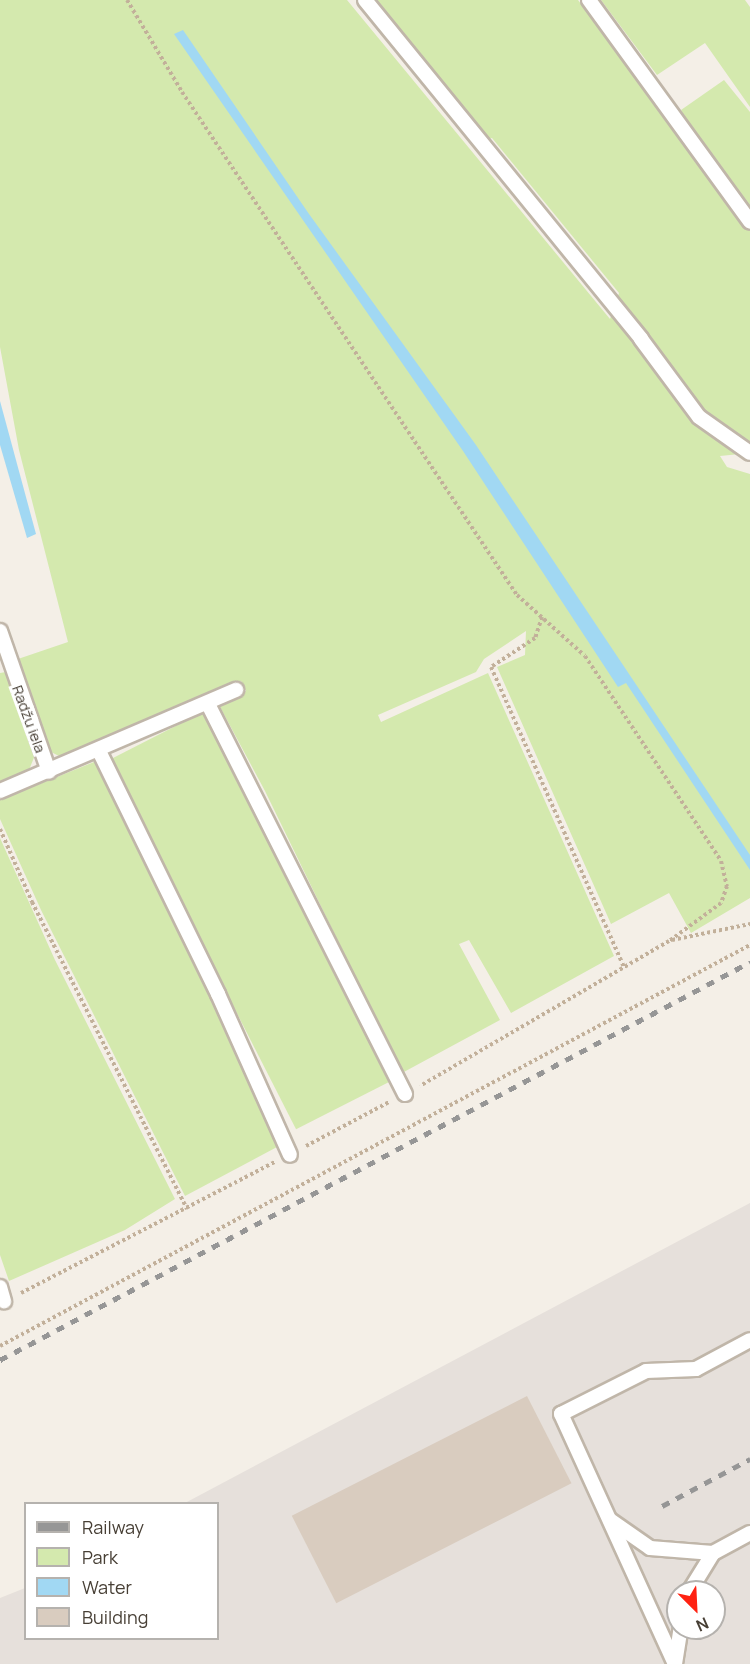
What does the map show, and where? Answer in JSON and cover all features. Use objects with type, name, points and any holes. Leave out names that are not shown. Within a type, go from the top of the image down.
[{"type":"lane","points":[[365,0],[641,339],[699,417],[750,453]]},
{"type":"lane","points":[[589,0],[750,222]]},
{"type":"lane","name":"Radžu iela","points":[[0,631],[49,772]]},
{"type":"lane","points":[[0,791],[99,751],[236,690]]},
{"type":"lane","points":[[207,704],[405,1094]]},
{"type":"lane","points":[[99,751],[218,994],[290,1155]]},
{"type":"lane","points":[[0,1287],[4,1301]]},
{"type":"lane","points":[[675,1664],[561,1414],[646,1371],[696,1369],[750,1340]]},
{"type":"lane","points":[[609,1520],[650,1548],[713,1553]]},
{"type":"lane","points":[[697,1580],[713,1553],[750,1533]]},
{"type":"lane","points":[[675,1664],[679,1640]]},
{"type":"path","points":[[4,1301],[187,1209],[405,1094],[669,941],[721,903],[727,886],[721,861],[585,656],[517,595],[182,92],[127,0]]},
{"type":"path","points":[[542,617],[536,638],[491,667],[624,967]]},
{"type":"path","points":[[0,830],[32,902],[187,1209]]},
{"type":"path","points":[[669,941],[750,924]]},
{"type":"path","points":[[0,1346],[750,945]]},
{"type":"shaded area","points":[[750,1203],[750,1664],[0,1664],[0,1598],[24,1588],[24,1640],[219,1640],[219,1502],[187,1502]]},
{"type":"green space","points":[[0,0],[347,0],[610,319],[619,293],[492,138],[484,140],[377,0],[578,0],[730,201],[681,110],[724,80],[750,112],[750,453],[720,456],[727,467],[750,474],[750,898],[691,933],[669,893],[611,924],[497,667],[525,655],[526,631],[484,659],[476,672],[378,715],[381,722],[488,673],[614,956],[511,1013],[469,940],[459,944],[500,1020],[402,1073],[265,791],[219,705],[246,691],[241,681],[61,757],[49,751],[15,660],[68,642],[19,450],[0,347]]},
{"type":"green space","points":[[601,0],[745,0],[750,7],[750,107],[705,43],[657,75]]},
{"type":"green space","points":[[6,672],[35,755],[29,770],[0,781],[0,673]]},
{"type":"green space","points":[[207,710],[395,1079],[296,1129],[108,760]]},
{"type":"green space","points":[[94,762],[102,771],[204,984],[277,1147],[185,1196],[41,910],[0,819],[0,800]]},
{"type":"green space","points":[[0,838],[55,960],[175,1199],[125,1230],[9,1281],[0,1255]]},
{"type":"water","points":[[183,30],[309,214],[476,445],[750,855],[750,870],[626,683],[618,687],[463,451],[174,34]]},
{"type":"water","points":[[0,401],[36,534],[27,538],[0,445]]},
{"type":"building","points":[[527,1396],[571,1483],[336,1603],[292,1516]]},
{"type":"railway","points":[[0,1360],[750,962]]},
{"type":"railway","points":[[662,1506],[750,1459]]}]
